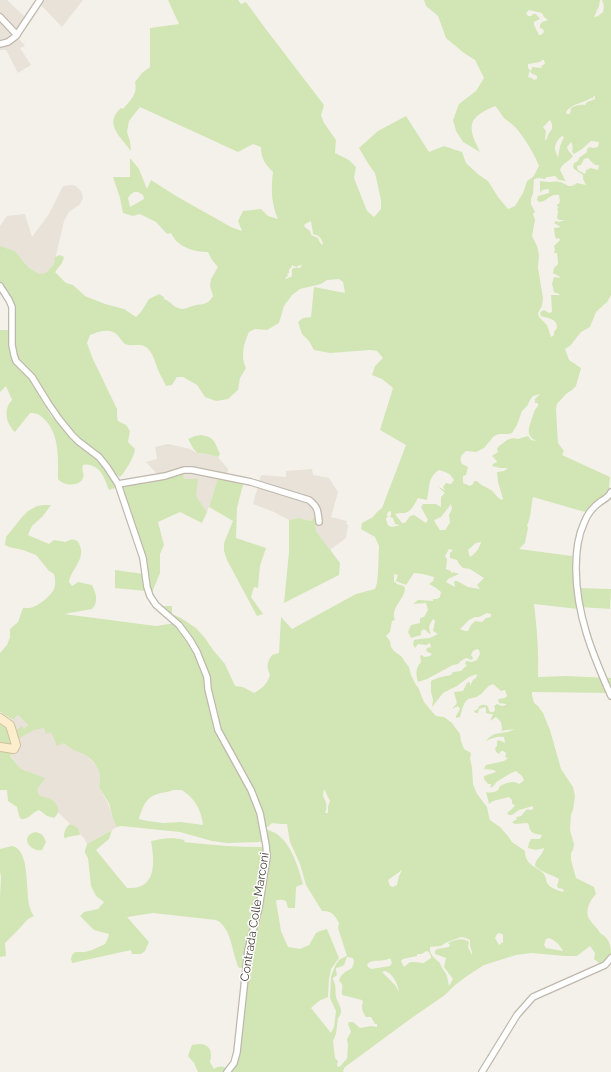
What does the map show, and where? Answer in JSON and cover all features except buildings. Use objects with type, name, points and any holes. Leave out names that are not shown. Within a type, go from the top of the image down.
[{"type":"street","points":[[0,44],[8,42],[17,35],[40,0]]},
{"type":"street","points":[[0,17],[17,35]]},
{"type":"street","name":"Contrada Colle Marconi","points":[[0,286],[12,307],[12,345],[16,361],[32,377],[48,403],[72,435],[99,457],[118,484],[143,558],[147,587],[150,596],[156,605],[179,625],[197,652],[207,677],[208,689],[218,730],[251,790],[260,813],[267,857],[259,908],[248,950],[237,1052],[234,1063],[227,1072]]},
{"type":"street","points":[[118,484],[165,476],[184,470],[216,474],[251,482],[309,500],[318,510],[319,522]]},
{"type":"street","points":[[611,492],[609,496],[600,502],[590,512],[584,522],[580,534],[576,560],[576,583],[578,602],[587,638],[611,696]]},
{"type":"street","points":[[0,718],[10,725],[16,745],[14,749],[0,747]]},
{"type":"street","points":[[482,1072],[517,1015],[533,998],[605,965],[611,958]]},
{"type":"shaded area","points":[[0,0],[7,0],[26,18],[38,0],[83,0],[62,27],[40,4],[19,39],[25,46],[20,48],[31,65],[18,73],[6,50],[0,50]]},
{"type":"shaded area","points":[[63,186],[76,186],[81,191],[83,198],[80,204],[69,212],[64,221],[54,264],[46,274],[39,274],[28,267],[15,251],[0,246],[0,226],[7,216],[25,214],[32,237],[49,214]]},
{"type":"shaded area","points":[[168,444],[190,449],[197,453],[218,457],[228,469],[227,477],[219,476],[207,512],[184,479],[183,472],[160,477],[146,462],[157,459],[155,447]]},
{"type":"shaded area","points":[[312,469],[313,475],[329,478],[338,492],[331,517],[347,521],[346,524],[348,525],[346,538],[330,550],[316,531],[315,517],[311,521],[299,518],[289,520],[274,512],[253,504],[261,475],[286,477],[286,471]]},
{"type":"shaded area","points":[[18,715],[28,725],[24,729],[14,732],[44,728],[51,732],[68,747],[87,756],[98,767],[101,780],[99,787],[108,803],[117,827],[87,844],[84,838],[60,814],[33,797],[44,778],[21,769],[10,755],[19,744],[9,724]]},
{"type":"green space","points":[[168,0],[238,0],[241,4],[246,2],[324,105],[321,115],[324,123],[336,140],[335,153],[349,160],[356,167],[354,178],[367,211],[374,217],[381,209],[381,200],[375,173],[359,148],[378,131],[406,116],[429,152],[444,146],[462,152],[466,163],[488,181],[508,209],[515,206],[523,193],[527,181],[533,177],[539,166],[532,151],[521,134],[504,118],[495,106],[479,115],[472,124],[473,136],[480,152],[463,142],[456,131],[453,120],[459,104],[476,91],[484,78],[475,60],[446,38],[438,16],[426,6],[424,0],[600,0],[594,17],[603,12],[604,6],[602,0],[611,0],[611,295],[607,302],[596,312],[590,327],[581,332],[570,346],[565,349],[569,360],[581,368],[576,386],[557,404],[556,409],[558,443],[564,451],[562,455],[610,477],[609,489],[607,495],[594,503],[585,512],[533,497],[525,543],[519,549],[572,556],[578,609],[534,604],[538,641],[538,677],[566,676],[611,678],[611,693],[532,692],[532,695],[534,703],[543,713],[550,730],[561,769],[573,787],[575,796],[570,830],[574,844],[571,853],[571,860],[576,878],[594,887],[596,894],[588,906],[588,917],[600,933],[607,939],[610,944],[611,954],[605,962],[599,963],[594,959],[595,953],[590,946],[577,956],[531,953],[516,955],[484,965],[345,1067],[344,1072],[227,1072],[234,1063],[250,949],[268,846],[256,798],[247,776],[220,729],[200,654],[161,606],[172,606],[172,614],[196,628],[225,664],[235,686],[243,687],[254,693],[268,681],[270,675],[268,669],[269,660],[272,655],[279,653],[281,617],[292,629],[356,594],[375,589],[377,583],[379,546],[375,537],[361,529],[362,523],[373,517],[382,508],[406,445],[380,430],[393,388],[382,379],[372,375],[375,366],[383,358],[377,351],[370,350],[330,353],[314,350],[309,341],[302,334],[298,322],[303,318],[311,317],[314,287],[345,293],[343,282],[339,279],[327,280],[321,284],[300,289],[292,295],[284,306],[279,323],[267,330],[255,329],[249,332],[243,350],[243,359],[246,368],[240,378],[238,390],[228,399],[216,401],[205,397],[197,385],[183,377],[177,377],[172,385],[166,386],[149,349],[141,345],[125,344],[116,334],[109,331],[102,331],[90,335],[87,343],[92,357],[117,409],[118,421],[126,425],[130,431],[128,442],[135,449],[129,464],[120,477],[94,449],[73,433],[40,386],[19,361],[16,355],[14,340],[11,300],[0,283],[0,246],[15,251],[28,267],[39,274],[46,273],[54,264],[55,257],[60,255],[64,257],[62,263],[55,272],[66,283],[73,285],[85,296],[105,304],[124,309],[136,317],[149,299],[159,294],[180,309],[207,303],[213,296],[210,286],[211,279],[218,267],[208,252],[186,248],[177,242],[171,233],[167,234],[156,222],[140,214],[133,216],[123,213],[113,177],[130,177],[130,158],[139,169],[147,189],[151,180],[231,227],[242,231],[238,221],[243,211],[261,209],[268,216],[278,219],[272,196],[273,172],[264,161],[261,147],[253,144],[238,152],[140,107],[129,121],[127,132],[131,151],[116,130],[114,120],[116,114],[131,100],[136,86],[135,82],[142,73],[150,67],[150,28],[179,24]],"holes":[[[529,10],[542,13],[548,20],[542,22],[540,25],[540,28],[543,29],[544,32],[541,35],[539,35],[534,25],[534,22],[540,19],[536,14],[528,16],[526,13]],[[544,60],[545,64],[541,66],[542,68],[532,67],[530,71],[537,76],[537,79],[534,80],[528,77],[530,70],[528,68],[528,64]],[[595,96],[595,99],[587,102],[585,105],[578,105],[571,108],[570,114],[567,114],[566,112],[568,109]],[[550,120],[552,128],[547,139],[545,140],[546,131],[543,127]],[[562,136],[564,137],[560,146],[558,158],[555,150],[557,142]],[[591,141],[599,142],[598,147],[590,147],[587,149],[587,152],[574,163],[574,169],[583,175],[586,185],[577,183],[569,186],[558,182],[540,181],[541,193],[542,190],[549,189],[549,193],[538,196],[537,200],[542,202],[553,195],[559,195],[560,201],[559,204],[557,204],[557,218],[559,220],[565,220],[559,222],[556,221],[554,223],[561,227],[554,228],[555,237],[557,239],[559,238],[560,240],[554,246],[554,253],[557,253],[558,264],[554,268],[553,273],[560,277],[554,277],[552,284],[554,292],[560,295],[551,295],[552,312],[549,313],[544,310],[540,313],[541,316],[552,319],[556,322],[557,328],[554,335],[551,337],[547,325],[539,317],[538,313],[542,306],[543,298],[538,268],[539,255],[537,246],[532,236],[535,220],[533,214],[535,212],[531,204],[531,199],[533,194],[534,179],[545,179],[547,177],[555,176],[559,180],[567,181],[560,170],[562,166],[573,156],[567,147],[571,142],[572,152],[574,154]],[[588,158],[594,164],[599,165],[598,170],[591,168],[586,170],[585,174],[578,170],[577,166],[581,165],[584,159]],[[134,192],[138,192],[143,195],[144,199],[130,207],[128,198],[130,195]],[[311,221],[313,234],[320,238],[323,245],[320,243],[318,238],[311,235],[309,230],[304,226]],[[292,265],[298,268],[292,269],[292,276],[286,279],[285,278],[288,276],[287,274],[289,273],[289,269]],[[540,394],[535,399],[535,403],[538,403],[538,406],[534,412],[529,431],[530,436],[536,441],[531,440],[528,436],[507,440],[499,446],[497,449],[498,452],[492,456],[497,462],[492,466],[508,468],[504,471],[497,472],[503,499],[502,500],[497,497],[491,490],[477,481],[474,481],[470,486],[463,483],[463,476],[466,475],[468,467],[461,462],[461,457],[463,454],[466,451],[476,452],[484,448],[494,436],[512,433],[517,425],[522,411],[533,396]],[[439,470],[448,473],[454,480],[451,484],[446,483],[443,487],[445,490],[438,487],[445,493],[441,497],[441,507],[436,504],[423,504],[421,507],[428,520],[426,523],[414,515],[410,516],[405,523],[402,523],[395,514],[410,511],[418,498],[427,500],[432,476]],[[451,504],[452,509],[449,515],[450,523],[445,530],[440,530],[434,520],[441,517]],[[391,511],[390,517],[393,518],[395,524],[400,525],[394,527],[390,526],[387,524],[386,518],[388,517],[388,512]],[[481,542],[477,551],[470,557],[468,550],[476,543]],[[449,549],[453,550],[450,553],[450,558],[457,560],[463,568],[470,569],[484,578],[477,585],[480,589],[468,587],[457,581],[454,581],[455,587],[446,582],[448,579],[459,574],[453,572],[452,574],[451,571],[446,569],[447,559],[445,556]],[[414,573],[434,577],[433,581],[429,584],[441,592],[440,597],[433,599],[433,601],[418,600],[413,604],[426,603],[428,610],[424,617],[420,618],[420,623],[411,625],[408,632],[411,638],[421,635],[421,631],[424,629],[431,635],[429,626],[433,619],[435,621],[433,631],[438,634],[430,638],[414,640],[413,644],[415,648],[418,644],[426,645],[430,643],[431,647],[427,648],[426,651],[432,654],[430,656],[420,656],[421,662],[416,672],[418,682],[458,664],[466,658],[472,660],[473,658],[471,655],[473,651],[477,649],[479,650],[480,654],[477,660],[472,662],[466,661],[465,664],[467,665],[461,671],[453,672],[451,675],[431,681],[433,700],[432,707],[443,693],[457,686],[469,677],[477,674],[470,686],[470,682],[467,683],[463,691],[454,692],[457,703],[452,709],[458,706],[460,709],[456,718],[460,717],[467,700],[480,695],[491,685],[493,684],[501,691],[505,690],[507,696],[505,698],[498,699],[499,703],[506,705],[502,706],[497,704],[494,706],[494,712],[489,711],[488,706],[483,705],[474,711],[475,713],[478,713],[479,709],[485,707],[486,713],[493,714],[490,721],[496,717],[501,722],[501,731],[514,729],[493,735],[486,741],[504,737],[505,743],[499,740],[497,741],[497,746],[495,748],[496,752],[499,754],[501,751],[506,753],[505,757],[508,758],[504,761],[486,765],[484,769],[494,770],[496,772],[484,776],[484,779],[488,784],[491,784],[490,788],[498,781],[516,771],[524,780],[519,784],[514,782],[506,783],[494,792],[486,792],[489,804],[493,801],[509,797],[512,800],[512,804],[515,805],[507,813],[509,815],[533,806],[533,809],[527,809],[521,816],[516,817],[517,819],[512,822],[515,824],[527,823],[531,831],[535,834],[542,835],[540,839],[531,839],[528,848],[536,850],[544,848],[536,861],[535,866],[559,879],[557,886],[558,888],[563,889],[564,892],[548,885],[544,874],[529,863],[525,851],[512,842],[500,827],[490,820],[487,807],[477,794],[473,784],[470,759],[471,753],[464,749],[460,734],[452,723],[444,717],[436,716],[424,702],[411,675],[409,667],[402,657],[391,647],[390,641],[386,636],[390,632],[392,621],[395,620],[394,612],[405,589],[404,586],[397,584],[394,581],[394,574],[398,575],[396,581],[406,585]],[[487,613],[491,614],[491,617],[486,618],[482,622],[475,621],[468,631],[460,629],[469,620],[475,617],[479,617]],[[324,789],[330,801],[328,813],[325,813],[325,800],[323,796]],[[272,823],[287,824],[290,842],[300,864],[306,885],[322,911],[332,914],[336,917],[339,923],[338,928],[347,956],[340,959],[331,976],[330,998],[336,1011],[334,1027],[331,1033],[311,1008],[319,1001],[328,997],[331,969],[339,958],[327,929],[316,933],[309,945],[300,949],[288,947],[281,931],[276,901],[286,901],[288,908],[295,908],[296,887],[303,884],[297,864],[287,844],[277,834],[265,829]],[[402,870],[397,885],[393,887],[390,886],[388,880]],[[500,933],[503,935],[503,942],[499,945],[495,938],[497,934]],[[461,937],[470,940],[472,955],[468,947],[469,942],[461,939],[448,943],[450,945],[449,947],[437,949],[435,951],[435,954],[446,958],[444,967],[453,979],[449,986],[446,974],[440,963],[430,952],[430,947],[441,946]],[[549,938],[555,941],[563,951],[546,948],[544,945],[546,939]],[[426,951],[431,957],[424,963],[410,962],[404,967],[401,961],[403,959],[417,956],[417,954],[422,954]],[[347,957],[353,958],[354,962],[352,968],[344,973],[339,981],[342,986],[342,995],[362,1000],[362,1008],[366,1017],[371,1017],[375,1024],[377,1024],[377,1027],[371,1026],[360,1028],[353,1022],[349,1022],[348,1024],[351,1032],[347,1039],[347,1059],[339,1067],[337,1066],[338,1061],[335,1058],[333,1041],[341,1010],[336,997],[333,978],[337,975],[336,968],[345,964]],[[390,958],[392,963],[390,966],[371,969],[367,964],[372,961]],[[382,972],[388,972],[396,983],[399,992],[395,985]]]},
{"type":"green space","points":[[0,330],[8,330],[14,361],[26,374],[51,416],[101,461],[112,477],[117,489],[115,488],[109,490],[104,477],[95,467],[91,465],[83,465],[83,478],[79,483],[67,484],[60,481],[58,479],[57,447],[53,432],[40,415],[30,413],[15,432],[9,425],[7,408],[12,400],[6,386],[0,392]]},
{"type":"green space","points":[[201,435],[209,437],[214,441],[220,454],[218,457],[197,453],[193,448],[188,439]]},
{"type":"green space","points":[[183,472],[184,479],[198,479],[196,496],[207,512],[202,523],[180,512],[158,522],[164,545],[160,554],[160,573],[151,595],[122,491],[124,484]]},
{"type":"green space","points":[[219,475],[244,481],[237,508],[236,538],[266,548],[260,566],[258,588],[254,587],[251,597],[263,614],[257,616],[227,560],[224,551],[224,543],[233,521],[209,507]]},
{"type":"green space","points":[[51,505],[43,516],[32,526],[28,535],[49,544],[54,540],[66,542],[69,540],[78,541],[81,549],[80,559],[70,577],[69,582],[72,586],[78,582],[92,585],[96,594],[96,603],[92,609],[64,614],[156,626],[175,623],[182,632],[197,659],[209,698],[217,734],[251,797],[263,841],[227,843],[212,841],[180,832],[121,826],[117,827],[113,819],[109,803],[99,787],[99,773],[93,761],[71,749],[64,743],[57,746],[51,732],[46,734],[44,728],[34,730],[18,739],[14,732],[22,726],[24,729],[28,725],[18,715],[13,720],[0,712],[0,653],[7,645],[10,637],[10,629],[18,622],[23,608],[35,606],[43,601],[52,592],[55,587],[55,582],[54,574],[49,571],[36,555],[5,545],[6,537],[22,517],[28,511],[37,506]],"holes":[[[173,790],[182,790],[197,805],[201,814],[203,825],[181,822],[163,823],[139,819],[146,802],[152,796]]]},
{"type":"green space","points":[[315,516],[316,531],[340,563],[339,575],[284,603],[289,552],[289,520],[299,518],[311,521]]},
{"type":"green space","points":[[115,570],[144,574],[146,591],[115,588]]},
{"type":"green space","points":[[577,588],[611,589],[610,609],[581,607]]},
{"type":"green space","points":[[0,721],[5,725],[12,745],[0,745]]},
{"type":"green space","points":[[0,748],[13,752],[10,756],[21,769],[45,778],[37,790],[39,795],[48,798],[58,807],[58,812],[54,818],[47,816],[39,810],[24,819],[21,819],[17,807],[8,801],[7,790],[0,790]]},
{"type":"green space","points":[[70,824],[78,828],[80,835],[67,837],[66,839],[64,837],[65,832]]},
{"type":"green space","points":[[112,830],[109,839],[96,850],[127,888],[141,886],[150,877],[153,865],[151,841],[172,838],[185,840],[184,842],[204,844],[264,847],[263,870],[247,957],[243,968],[239,968],[228,935],[221,924],[216,920],[153,913],[127,917],[149,942],[145,951],[141,954],[132,954],[131,950],[72,963],[72,955],[75,952],[92,950],[105,944],[108,938],[109,934],[94,930],[80,916],[84,912],[98,909],[104,902],[96,896],[91,886],[88,858],[85,853],[87,844]]},
{"type":"green space","points":[[35,832],[42,835],[46,842],[42,850],[34,849],[28,844],[28,837],[30,834]]},
{"type":"green space","points":[[12,846],[18,849],[25,863],[29,901],[34,916],[28,919],[5,943],[6,956],[0,957],[0,849]]},
{"type":"green space","points":[[192,1045],[206,1045],[210,1049],[210,1062],[214,1069],[221,1067],[226,1068],[226,1071],[198,1072],[194,1063],[188,1056]]}]
